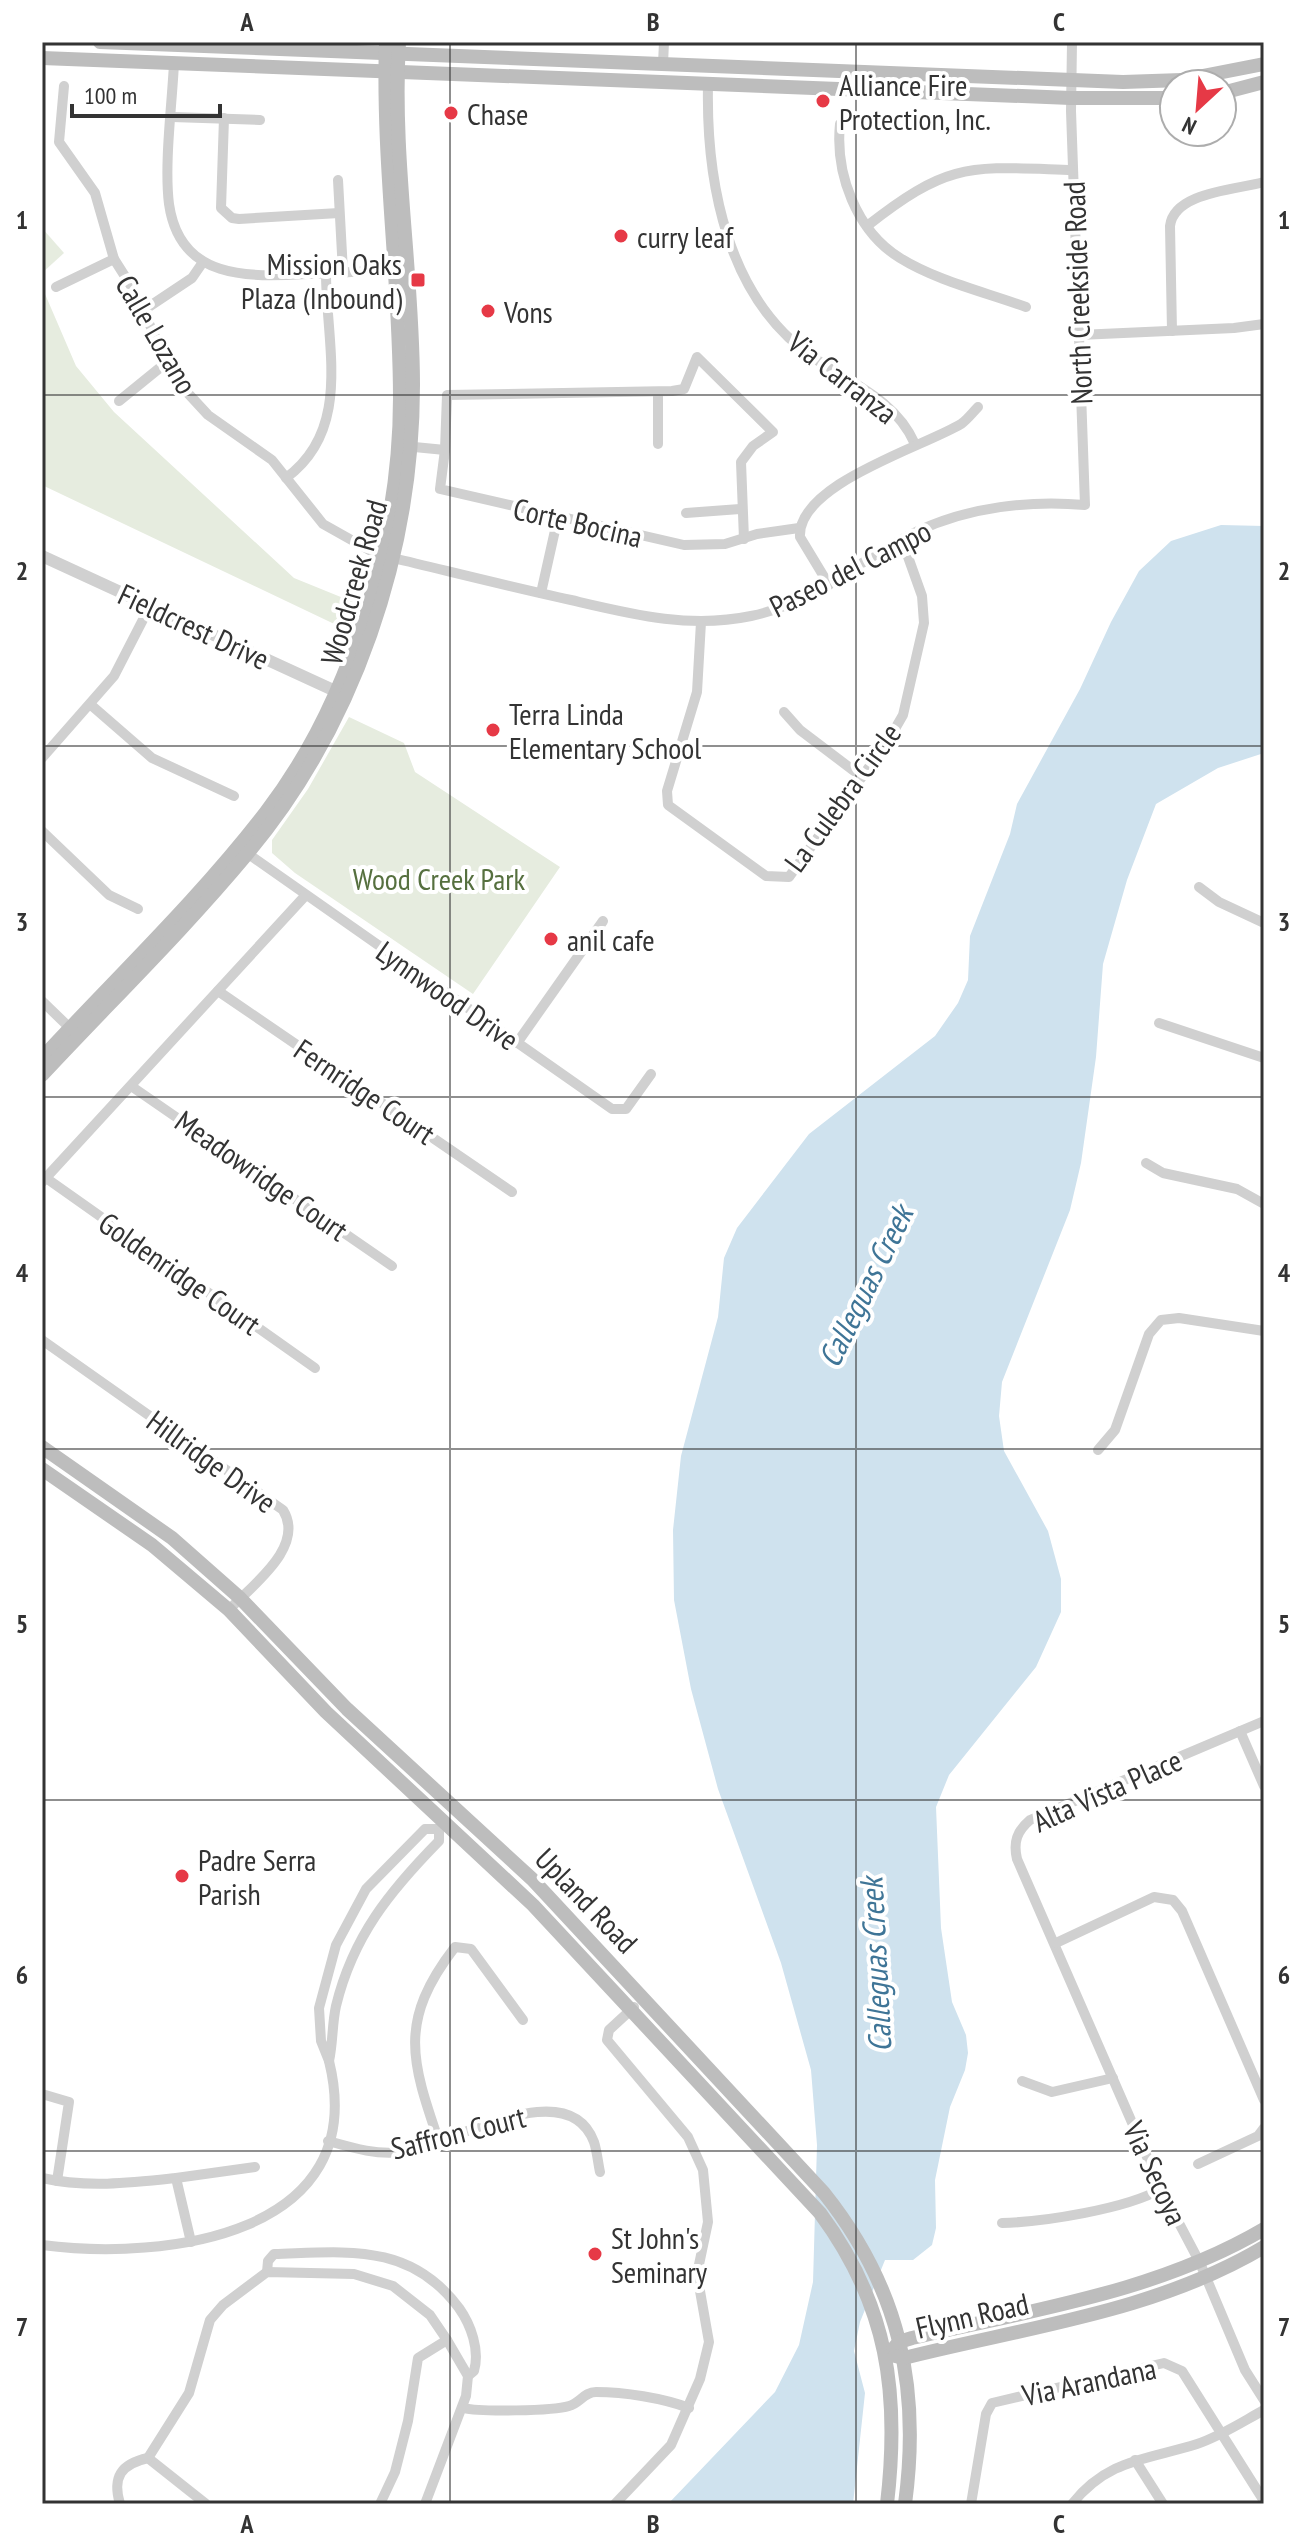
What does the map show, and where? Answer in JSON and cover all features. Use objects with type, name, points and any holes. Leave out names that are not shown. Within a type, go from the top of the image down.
[{"type":"main road","points":[[100,42],[392,48],[663,64],[1071,81],[1182,80],[1264,64]]},
{"type":"main road","name":"Woodcreek Road","points":[[42,1075],[74,1032],[293,791],[373,628],[413,384],[400,269],[392,48]]},
{"type":"main road","points":[[42,58],[708,85],[1071,98],[1158,98]]},
{"type":"main road","points":[[1238,89],[1264,82]]},
{"type":"main road","name":"Woodcreek Road","points":[[42,1058],[74,1032]]},
{"type":"main road","name":"Upland Road","points":[[42,1447],[172,1538],[240,1598],[347,1709],[532,1879],[804,2171],[852,2230],[883,2292],[904,2358],[912,2436],[905,2504]]},
{"type":"main road","name":"Upland Road","points":[[42,1469],[152,1545],[229,1610],[326,1712],[498,1871],[799,2189],[844,2246],[874,2309],[887,2355],[893,2422],[887,2504]]},
{"type":"main road","name":"Flynn Road","points":[[887,2355],[899,2342],[1135,2286],[1200,2263],[1264,2229]]},
{"type":"main road","name":"Flynn Road","points":[[887,2355],[904,2358],[1145,2301],[1206,2278],[1264,2247]]},
{"type":"street","points":[[663,64],[664,42]]},
{"type":"street","name":"North Creekside Road","points":[[1072,42],[1073,170],[1085,505]]},
{"type":"street","points":[[174,63],[169,207],[182,239],[203,262],[234,274],[257,277],[400,269]]},
{"type":"street","name":"Via Carranza","points":[[708,85],[711,176],[750,288],[797,345],[883,401],[899,416],[915,444]]},
{"type":"street","name":"Calle Lozano","points":[[64,86],[59,142],[95,193],[114,259],[184,389],[208,415],[272,460],[323,524],[387,557]]},
{"type":"street","points":[[172,117],[260,120]]},
{"type":"street","points":[[224,118],[221,208],[225,214],[239,219],[339,213]]},
{"type":"street","points":[[840,124],[839,159],[857,210],[867,226],[898,257],[917,267],[1026,307]]},
{"type":"street","points":[[867,226],[915,190],[961,170],[1073,170]]},
{"type":"street","points":[[338,180],[343,272]]},
{"type":"street","points":[[1172,331],[1170,226],[1174,212],[1185,202],[1264,182]]},
{"type":"street","points":[[56,287],[114,259]]},
{"type":"street","points":[[144,310],[180,288],[203,262]]},
{"type":"street","points":[[286,478],[312,455],[331,409],[326,273]]},
{"type":"street","points":[[1079,335],[1264,324]]},
{"type":"street","points":[[404,446],[445,450],[447,395],[684,389],[697,357],[773,432],[753,446],[741,462],[740,509],[744,539]]},
{"type":"street","points":[[119,401],[167,362]]},
{"type":"street","points":[[658,392],[658,444]]},
{"type":"street","points":[[829,585],[806,551],[799,528],[811,506],[881,460],[963,423],[978,407]]},
{"type":"street","name":"Corte Bocina","points":[[445,450],[440,489],[684,545],[725,544],[782,529],[799,528]]},
{"type":"street","name":"Paseo del Campo","points":[[387,557],[657,619],[701,622],[731,620],[775,610],[829,585],[902,540],[932,526],[979,511],[1022,504],[1085,505]]},
{"type":"street","points":[[686,513],[740,509]]},
{"type":"street","points":[[541,593],[558,517]]},
{"type":"street","name":"La Culebra Circle","points":[[701,622],[697,692],[667,791],[668,805],[766,876],[783,878],[794,872],[903,715],[924,623],[922,596],[902,540]]},
{"type":"street","name":"Fieldcrest Drive","points":[[42,556],[341,693]]},
{"type":"street","points":[[42,758],[114,676],[150,606]]},
{"type":"street","points":[[91,705],[152,758],[234,796]]},
{"type":"street","points":[[784,712],[800,730],[862,777]]},
{"type":"street","points":[[42,831],[109,895],[138,909]]},
{"type":"street","name":"Lynnwood Drive","points":[[242,850],[612,1109],[626,1109],[651,1074]]},
{"type":"street","points":[[1199,887],[1219,902],[1264,923]]},
{"type":"street","points":[[44,1180],[305,896]]},
{"type":"street","points":[[517,1043],[603,921]]},
{"type":"street","name":"Fernridge Court","points":[[218,991],[512,1192]]},
{"type":"street","points":[[42,1001],[74,1032]]},
{"type":"street","points":[[1159,1023],[1264,1058]]},
{"type":"street","name":"Meadowridge Court","points":[[131,1086],[392,1266]]},
{"type":"street","points":[[1146,1163],[1163,1173],[1237,1189],[1264,1204]]},
{"type":"street","name":"Goldenridge Court","points":[[44,1180],[315,1368]]},
{"type":"street","points":[[1098,1450],[1115,1430],[1149,1334],[1161,1320],[1179,1318],[1264,1331]]},
{"type":"street","name":"Hillridge Drive","points":[[42,1340],[283,1510],[289,1520],[287,1541],[272,1565],[229,1610]]},
{"type":"street","name":"Alta Vista Place","points":[[1056,1943],[1017,1859],[1015,1843],[1021,1828],[1030,1820],[1264,1721]]},
{"type":"street","points":[[1240,1731],[1264,1786]]},
{"type":"street","points":[[42,2245],[113,2250],[191,2242],[239,2231],[263,2221],[290,2203],[309,2181],[328,2141],[336,2104],[329,2061],[321,2041],[319,2008],[336,1945],[366,1889],[425,1829],[439,1829],[439,1841],[381,1903],[355,1951],[335,2011],[329,2061]]},
{"type":"street","points":[[1056,1943],[1154,1897],[1173,1900],[1182,1911],[1264,2100]]},
{"type":"street","name":"Via Secoya","points":[[1056,1943],[1161,2189],[1200,2263],[1245,2370],[1264,2400]]},
{"type":"street","points":[[439,2142],[415,2074],[414,2028],[432,1977],[455,1947],[471,1949],[523,2020]]},
{"type":"street","points":[[615,2504],[664,2453],[689,2408],[709,2342],[698,2289],[708,2197],[697,2154],[664,2106],[607,2040],[609,2030],[644,1999]]},
{"type":"street","points":[[1022,2081],[1052,2092],[1113,2078]]},
{"type":"street","points":[[42,2094],[69,2102],[57,2181]]},
{"type":"street","name":"Saffron Court","points":[[328,2141],[369,2152],[403,2152],[516,2114],[553,2112],[577,2121],[593,2139],[600,2172]]},
{"type":"street","points":[[1198,2164],[1258,2136],[1264,2128]]},
{"type":"street","points":[[42,2178],[108,2185],[255,2167]]},
{"type":"street","points":[[176,2178],[191,2242]]},
{"type":"street","points":[[1002,2223],[1026,2222],[1118,2204],[1147,2197],[1161,2189]]},
{"type":"street","points":[[267,2272],[268,2261],[274,2254],[363,2253],[413,2266],[427,2274],[469,2322],[477,2360],[474,2371],[468,2376]]},
{"type":"street","points":[[120,2504],[115,2487],[117,2476],[132,2462],[148,2458],[189,2393],[210,2320],[223,2305],[267,2272],[354,2274],[393,2286],[430,2315],[468,2376],[464,2408],[425,2504]]},
{"type":"street","points":[[380,2504],[395,2472],[408,2421],[418,2358],[447,2340]]},
{"type":"street","name":"Via Arandana","points":[[971,2504],[986,2414],[997,2401],[1164,2363],[1182,2371],[1264,2501]]},
{"type":"street","points":[[464,2408],[481,2413],[498,2408],[557,2408],[569,2406],[595,2392],[689,2408]]},
{"type":"street","points":[[1072,2504],[1097,2477],[1135,2460],[1221,2434],[1264,2410]]},
{"type":"street","points":[[148,2458],[206,2504]]},
{"type":"street","points":[[1135,2460],[1163,2504]]},
{"type":"green space","points":[[42,228],[64,253],[42,273]]},
{"type":"green space","points":[[42,287],[76,366],[114,412],[294,578],[358,604],[349,631],[42,485]]},
{"type":"green space","name":"Wood Creek Park","points":[[349,717],[404,743],[415,772],[560,867],[473,994],[295,873],[272,853],[272,840],[308,789]]},
{"type":"water","name":"Calleguas Creek","points":[[1221,525],[1264,526],[1264,753],[1218,768],[1156,804],[1127,880],[1103,964],[1096,1057],[1081,1163],[1070,1210],[1002,1382],[999,1416],[1004,1451],[1048,1531],[1061,1579],[1061,1612],[1036,1667],[949,1775],[936,1807],[941,1928],[952,2002],[966,2035],[968,2053],[965,2070],[950,2107],[935,2180],[936,2228],[932,2245],[913,2260],[885,2260],[860,2322],[854,2351],[865,2393],[853,2504],[668,2504],[775,2392],[799,2345],[813,2282],[817,2145],[811,2070],[781,1963],[718,1789],[691,1689],[674,1600],[673,1530],[681,1456],[718,1317],[724,1258],[737,1228],[809,1134],[935,1036],[958,1003],[968,980],[970,936],[1010,834],[1017,804],[1080,689],[1139,571],[1171,541]]},
{"type":"place","name":"Alliance Fire Protection, Inc.","points":[[823,101]]},
{"type":"place","name":"Chase","points":[[451,113]]},
{"type":"place","name":"curry leaf","points":[[621,236]]},
{"type":"place","name":"Mission Oaks Plaza (Inbound)","points":[[418,280]]},
{"type":"place","name":"Vons","points":[[488,311]]},
{"type":"place","name":"Terra Linda Elementary School","points":[[493,730]]},
{"type":"place","name":"anil cafe","points":[[551,939]]},
{"type":"place","name":"Padre Serra Parish","points":[[182,1876]]},
{"type":"place","name":"St John's Seminary","points":[[595,2254]]}]
